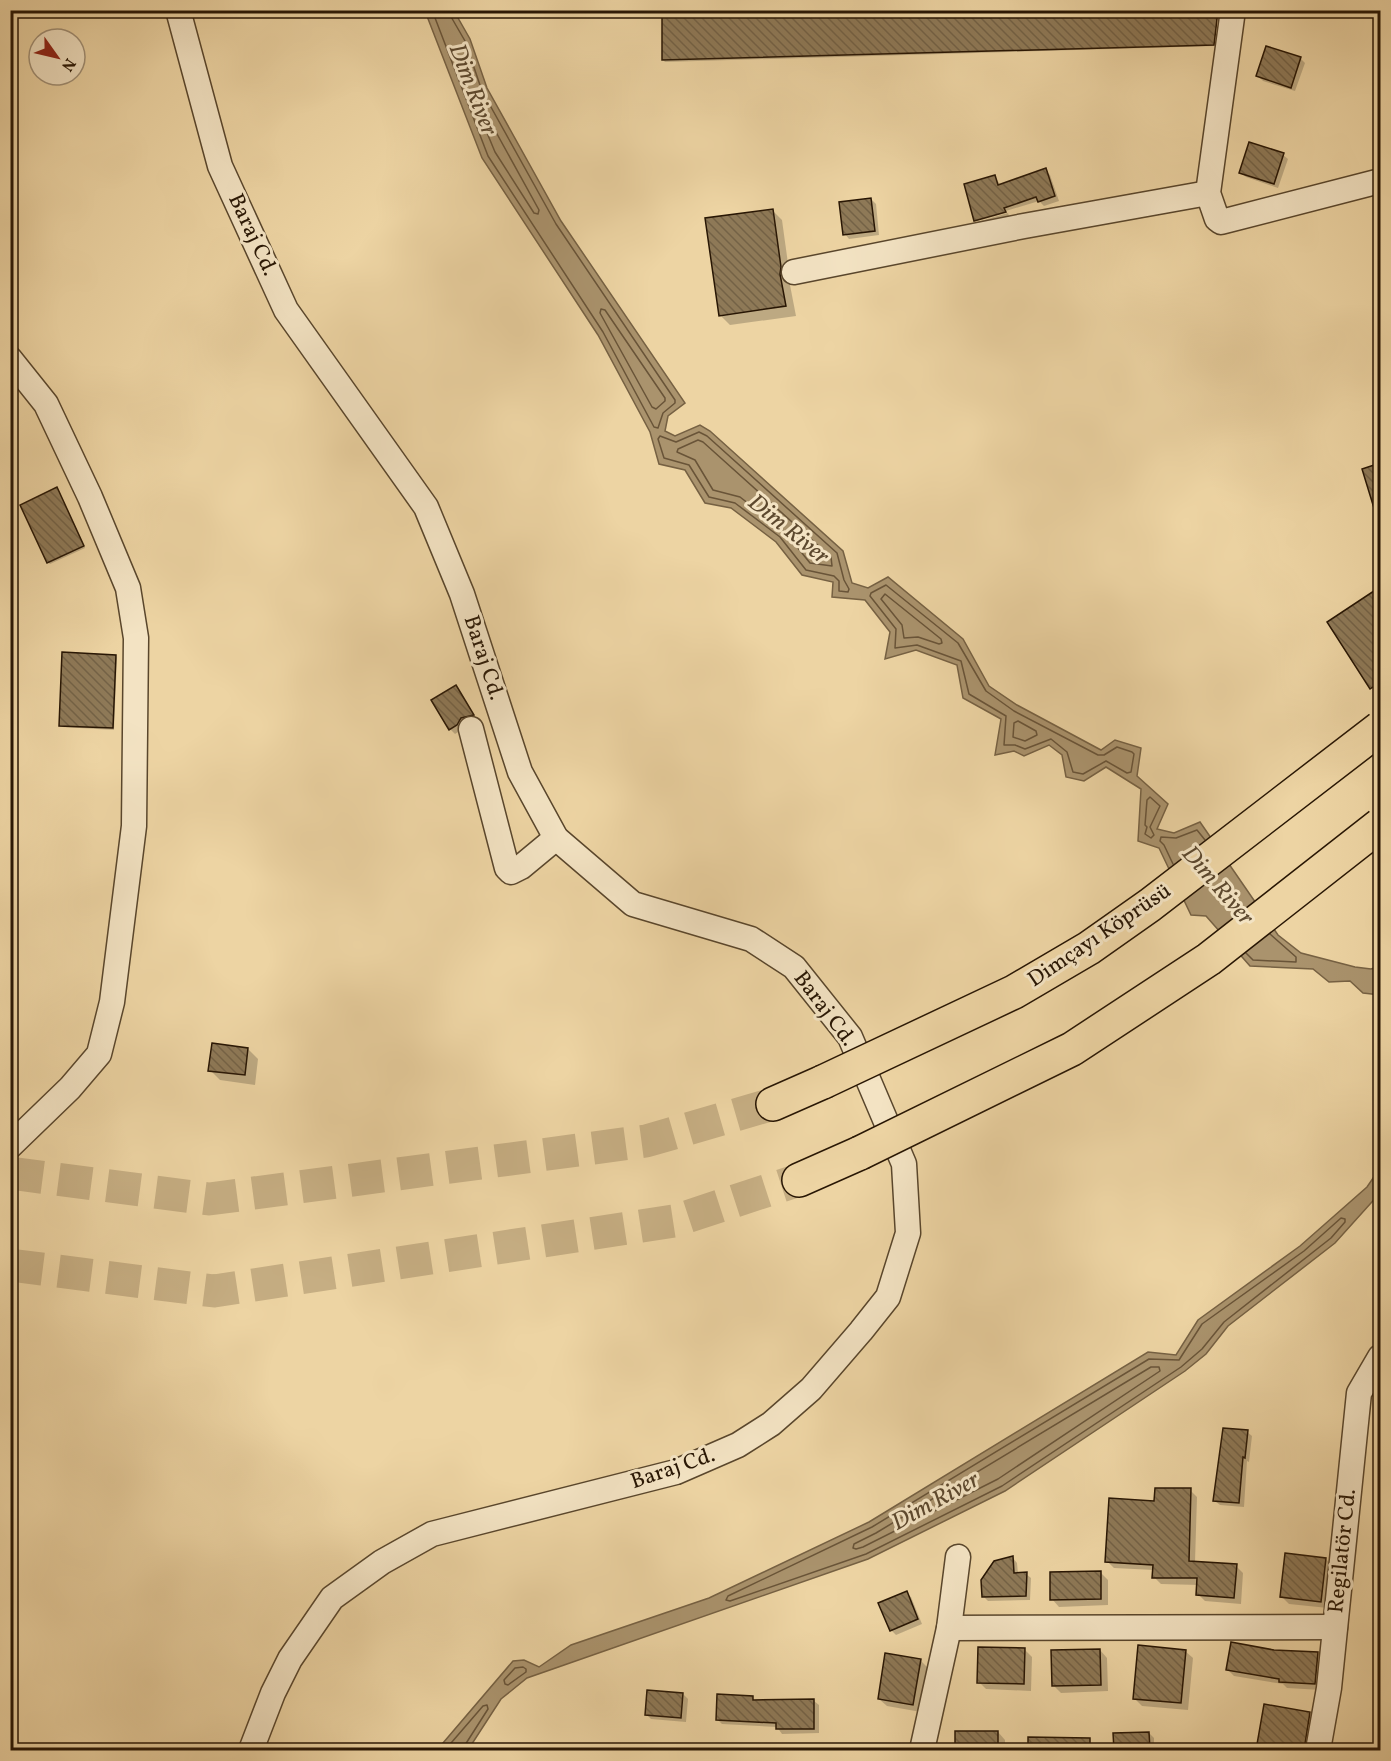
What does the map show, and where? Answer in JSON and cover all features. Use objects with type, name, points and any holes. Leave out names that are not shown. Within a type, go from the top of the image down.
[{"type":"highway","name":"Dimçayı Köprüsü","points":[[773,1104],[1014,992],[1089,948],[1380,728]]},
{"type":"highway","points":[[799,1180],[860,1153],[1072,1049],[1209,959],[1380,825]]},
{"type":"street","name":"Baraj Cd.","points":[[178,10],[220,166],[286,310],[426,507],[462,594],[520,772],[556,838],[633,904],[751,939],[794,967],[850,1037],[904,1164],[908,1233],[888,1297],[861,1331],[811,1389],[771,1424],[738,1445],[676,1472],[432,1534],[382,1562],[332,1598],[290,1659],[273,1693],[251,1750]]},
{"type":"street","points":[[1233,10],[1208,193],[1217,219],[1221,222],[1380,181]]},
{"type":"street","points":[[794,272],[1024,226],[1208,193]]},
{"type":"street","points":[[10,359],[46,404],[90,497],[128,588],[136,638],[134,826],[112,1002],[99,1054],[70,1088],[10,1146]]},
{"type":"street","points":[[471,729],[507,868],[511,872],[521,867],[556,838]]},
{"type":"street","name":"Regilatör Cd.","points":[[1318,1750],[1329,1688],[1359,1393],[1380,1357]]},
{"type":"street","points":[[922,1750],[949,1629],[958,1557]]},
{"type":"street","points":[[949,1629],[1335,1627]]},
{"type":"water","name":"Dim River","points":[[425,11],[454,11],[470,39],[487,88],[561,221],[685,403],[668,416],[665,431],[675,436],[700,425],[710,431],[843,551],[852,583],[868,588],[888,577],[963,639],[989,686],[1017,705],[1101,750],[1115,740],[1141,748],[1137,776],[1168,804],[1157,829],[1174,833],[1200,822],[1278,935],[1301,953],[1355,967],[1371,969],[1380,966],[1380,995],[1363,993],[1350,981],[1329,982],[1313,969],[1250,966],[1206,916],[1191,915],[1159,848],[1138,841],[1141,789],[1106,767],[1084,781],[1066,777],[1062,755],[1049,745],[1024,756],[1014,751],[995,755],[1001,719],[963,698],[957,665],[916,650],[885,659],[890,632],[865,600],[832,597],[833,582],[802,575],[776,542],[731,508],[705,503],[685,470],[659,464],[650,432],[598,335],[482,158]]},
{"type":"water","name":"Dim River","points":[[1380,1168],[1380,1193],[1335,1243],[1228,1326],[1206,1354],[1185,1371],[1005,1491],[868,1559],[527,1678],[501,1699],[468,1750],[437,1750],[513,1661],[524,1660],[539,1667],[571,1645],[709,1598],[869,1522],[1148,1352],[1176,1355],[1198,1320],[1300,1246],[1367,1187]]},
{"type":"building","points":[[662,10],[1218,10],[1214,45],[662,60]]},
{"type":"building","points":[[1266,46],[1301,57],[1291,88],[1256,76]]},
{"type":"building","points":[[1249,142],[1284,153],[1274,184],[1239,173]]},
{"type":"building","points":[[1046,168],[1055,196],[1038,202],[1036,197],[1004,208],[1006,212],[974,221],[964,184],[995,175],[998,185]]},
{"type":"building","points":[[871,198],[875,231],[843,235],[839,202]]},
{"type":"building","points":[[773,209],[786,306],[719,316],[705,218]]},
{"type":"building","points":[[1380,463],[1380,517],[1377,518],[1362,469]]},
{"type":"building","points":[[57,487],[84,546],[47,563],[20,505]]},
{"type":"building","points":[[1380,587],[1380,682],[1370,689],[1327,622]]},
{"type":"building","points":[[62,652],[116,655],[113,728],[59,726]]},
{"type":"building","points":[[456,685],[474,715],[461,718],[457,725],[449,730],[431,700]]},
{"type":"building","points":[[212,1043],[248,1048],[245,1075],[208,1071]]},
{"type":"building","points":[[1223,1428],[1248,1430],[1239,1503],[1213,1501]]},
{"type":"building","points":[[1155,1488],[1191,1488],[1189,1561],[1237,1564],[1234,1598],[1196,1595],[1197,1578],[1152,1578],[1153,1565],[1105,1562],[1109,1498],[1154,1501]]},
{"type":"building","points":[[1285,1553],[1326,1558],[1321,1602],[1280,1597]]},
{"type":"building","points":[[1013,1556],[1014,1573],[1027,1572],[1026,1596],[982,1597],[981,1580],[994,1561]]},
{"type":"building","points":[[1101,1571],[1101,1599],[1050,1600],[1050,1572]]},
{"type":"building","points":[[907,1591],[918,1619],[890,1631],[878,1603]]},
{"type":"building","points":[[1231,1642],[1274,1650],[1318,1652],[1315,1684],[1279,1682],[1279,1679],[1226,1670]]},
{"type":"building","points":[[1138,1645],[1186,1650],[1181,1703],[1133,1699]]},
{"type":"building","points":[[978,1647],[1025,1648],[1024,1684],[977,1683]]},
{"type":"building","points":[[1100,1649],[1101,1685],[1052,1686],[1051,1650]]},
{"type":"building","points":[[885,1653],[921,1659],[913,1705],[878,1699]]},
{"type":"building","points":[[647,1690],[683,1693],[681,1718],[645,1715]]},
{"type":"building","points":[[717,1694],[753,1696],[753,1700],[814,1699],[814,1729],[776,1729],[776,1723],[716,1720]]},
{"type":"building","points":[[1264,1704],[1310,1712],[1304,1750],[1256,1750]]},
{"type":"building","points":[[955,1731],[998,1731],[998,1750],[955,1750]]},
{"type":"building","points":[[1149,1732],[1150,1750],[1114,1750],[1113,1733]]},
{"type":"building","points":[[1028,1737],[1090,1738],[1090,1750],[1028,1750]]},
{"type":"tunnel","points":[[10,1173],[209,1199],[646,1141],[773,1104]]},
{"type":"tunnel","points":[[10,1265],[214,1291],[674,1221],[799,1180]]}]
